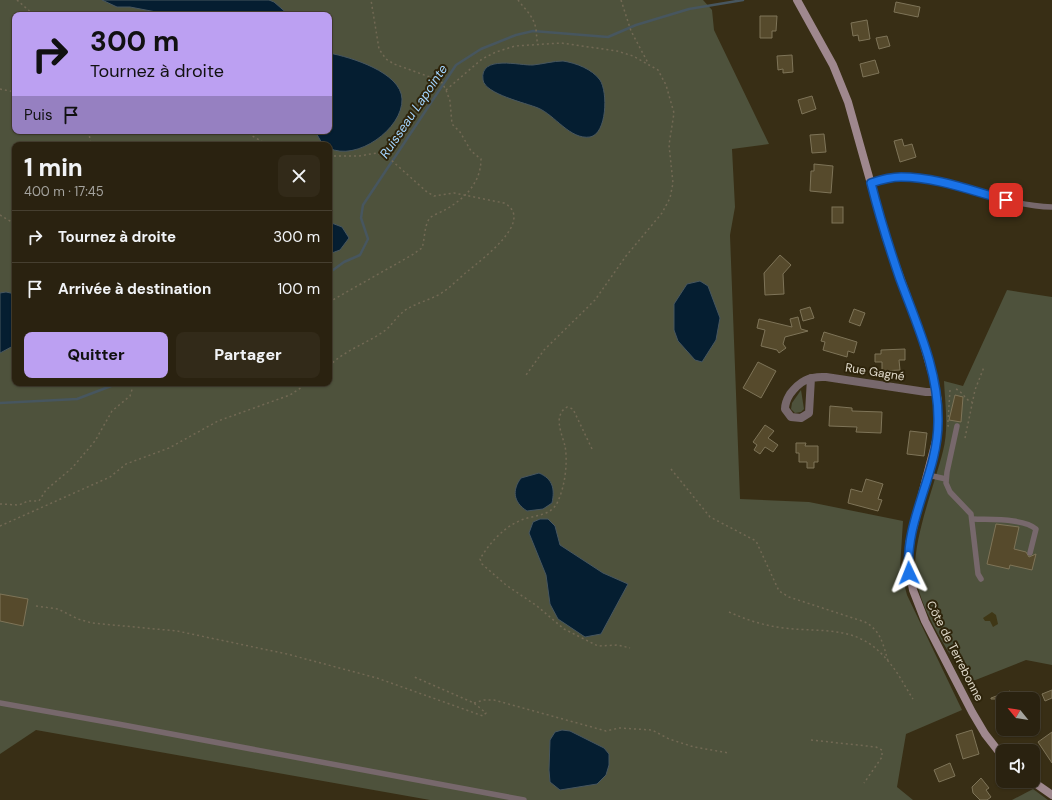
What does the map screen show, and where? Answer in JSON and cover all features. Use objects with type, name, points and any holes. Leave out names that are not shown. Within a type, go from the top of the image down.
[{"type":"main road","name":"Côte de Terrebonne","points":[[797,0],[840,80],[850,108],[891,252],[930,364],[936,392],[938,437],[915,517],[909,544],[909,568],[913,590],[925,621],[972,712],[996,748]]},
{"type":"main road","points":[[1040,787],[1052,795]]},
{"type":"street","name":"Rue Gagné","points":[[811,378],[826,377],[926,392],[936,392]]},
{"type":"street","points":[[811,378],[809,412],[801,418],[791,417],[785,409],[787,399],[800,383],[811,378]]},
{"type":"lane","points":[[871,183],[892,177],[913,178],[942,182],[1012,202],[1052,207]]},
{"type":"lane","points":[[957,426],[946,479],[948,489],[968,510],[973,520],[978,574],[981,579]]},
{"type":"lane","points":[[928,475],[946,479]]},
{"type":"lane","points":[[973,520],[1006,521],[1032,526],[1036,529],[1030,553]]},
{"type":"lane","points":[[0,703],[524,800]]},
{"type":"path","points":[[17,0],[31,12]]},
{"type":"path","points":[[332,300],[412,256],[422,248],[427,223],[430,217],[460,202],[466,196],[481,170],[481,159],[471,151],[460,132],[452,124],[450,101],[441,81],[386,59],[379,49],[371,0]]},
{"type":"path","points":[[518,0],[528,12],[535,26],[535,36],[538,45]]},
{"type":"path","points":[[621,0],[631,31],[648,63]]},
{"type":"path","points":[[446,90],[482,59],[496,52],[515,46],[561,43],[617,51],[648,63],[658,70],[666,85],[674,113],[669,145],[673,183],[670,198],[662,213],[626,256],[595,300],[544,350],[526,375]]},
{"type":"path","points":[[0,89],[12,91]]},
{"type":"path","points":[[249,134],[263,142]]},
{"type":"path","points":[[332,156],[359,156],[377,153],[390,159],[398,165],[427,192],[434,196],[454,193],[504,203],[510,206],[514,216],[511,227],[502,243],[442,293],[424,303],[408,309],[384,332],[343,355],[332,364]]},
{"type":"path","points":[[0,215],[12,222]]},
{"type":"path","points":[[965,438],[966,425],[972,402],[984,367]]},
{"type":"path","points":[[0,504],[20,505],[28,501],[39,501],[46,490],[72,468],[95,441],[112,411],[130,396],[133,386]]},
{"type":"path","points":[[0,526],[110,477],[126,464],[170,448],[218,421],[290,395],[304,386]]},
{"type":"path","points":[[956,389],[963,392],[966,398],[972,402]]},
{"type":"path","points":[[948,426],[950,390]]},
{"type":"path","points":[[592,449],[573,409],[567,407],[562,410],[559,417],[565,448],[564,480],[559,500],[554,510],[548,514],[531,516],[516,523],[490,543],[480,559],[482,564],[506,585],[537,606],[564,629],[598,646],[618,645],[630,648]]},
{"type":"path","points":[[671,469],[701,508],[710,517],[756,541],[779,591],[789,597],[865,622],[874,627],[881,637],[888,661]]},
{"type":"path","points":[[36,606],[58,609],[78,619],[92,623],[177,631],[287,654],[378,678],[483,716],[486,712],[474,703],[412,676]]},
{"type":"path","points":[[729,612],[765,625],[848,633],[875,649],[888,661],[913,699]]},
{"type":"path","points":[[474,703],[484,700],[494,700],[606,731],[619,728],[652,730],[669,739],[694,747],[729,753]]},
{"type":"path","points":[[811,740],[876,747],[882,750],[882,757],[864,783]]},
{"type":"green space","points":[[0,0],[703,0],[712,10],[714,30],[769,144],[732,149],[735,207],[730,235],[740,499],[809,502],[903,521],[900,568],[907,595],[962,710],[906,734],[897,787],[913,800],[430,800],[36,730],[0,754]]},
{"type":"green space","points":[[1007,290],[1052,297],[1052,665],[1026,660],[968,683],[930,619],[919,592],[915,565],[924,515],[945,442],[946,416],[944,381],[963,386]]},
{"type":"green space","points":[[801,390],[804,409],[801,412],[795,413],[791,409],[792,403]]},
{"type":"green space","points":[[1033,789],[1048,800],[1012,800]]},
{"type":"sand","points":[[992,612],[996,615],[998,624],[993,627],[990,621],[985,621],[983,618]]},
{"type":"water","points":[[102,0],[269,0],[274,2],[286,12],[156,12],[130,7],[117,7]]},
{"type":"water","points":[[332,54],[373,67],[393,81],[399,89],[402,99],[400,110],[395,121],[376,140],[364,147],[340,151],[332,149],[332,142],[321,142],[317,134],[332,134]]},
{"type":"water","points":[[563,61],[578,65],[593,73],[597,76],[603,86],[605,103],[603,121],[596,134],[590,137],[576,135],[538,108],[498,94],[485,85],[483,80],[484,72],[487,67],[494,64],[511,63],[533,65]]},
{"type":"water","points":[[332,223],[342,227],[349,238],[340,250],[332,253]]},
{"type":"water","points":[[700,281],[708,286],[720,318],[716,340],[702,362],[695,360],[678,341],[674,330],[674,304],[687,284]]},
{"type":"water","points":[[0,293],[12,293],[12,347],[0,353]]},
{"type":"water","points":[[539,473],[544,475],[552,485],[552,503],[543,509],[527,511],[519,504],[515,496],[516,487],[521,478]]},
{"type":"water","points":[[540,519],[548,519],[555,526],[560,545],[603,573],[628,584],[601,634],[585,637],[558,619],[550,604],[546,575],[529,533],[533,522]]},
{"type":"water","points":[[562,730],[570,731],[604,748],[609,754],[609,765],[606,775],[597,784],[560,790],[550,782],[550,740],[555,732]]},
{"type":"building","points":[[896,2],[920,7],[918,17],[894,12]]},
{"type":"building","points":[[760,16],[777,16],[776,31],[772,31],[772,38],[760,38]]},
{"type":"building","points":[[867,20],[870,39],[859,41],[858,35],[853,36],[851,23]]},
{"type":"building","points":[[887,36],[890,46],[879,49],[876,38]]},
{"type":"building","points":[[792,55],[793,72],[783,73],[783,69],[778,70],[777,56]]},
{"type":"building","points":[[875,60],[879,73],[863,77],[860,64]]},
{"type":"building","points":[[812,96],[816,109],[802,114],[798,100]]},
{"type":"building","points":[[824,134],[826,152],[812,153],[810,135]]},
{"type":"building","points":[[902,139],[904,146],[912,144],[916,157],[900,162],[894,141]]},
{"type":"building","points":[[814,164],[833,166],[831,193],[810,191],[811,171],[814,171]]},
{"type":"building","points":[[832,207],[843,207],[843,223],[832,223]]},
{"type":"building","points":[[780,255],[791,265],[783,274],[784,294],[765,295],[764,273]]},
{"type":"building","points":[[810,307],[814,318],[803,321],[800,310]]},
{"type":"building","points":[[854,309],[865,313],[860,326],[849,322]]},
{"type":"building","points":[[798,317],[801,329],[808,331],[785,337],[783,344],[786,348],[779,353],[777,350],[761,346],[765,330],[757,328],[759,319],[792,327],[790,319]]},
{"type":"building","points":[[824,332],[857,342],[854,353],[848,351],[847,357],[823,350],[825,342],[821,341]]},
{"type":"building","points":[[905,349],[905,360],[899,360],[900,370],[882,371],[882,362],[875,362],[875,354],[881,354],[881,350]]},
{"type":"building","points":[[758,362],[776,371],[761,398],[743,388]]},
{"type":"building","points":[[955,395],[963,397],[961,422],[949,420]]},
{"type":"building","points":[[830,406],[852,408],[852,411],[882,412],[881,433],[856,432],[857,427],[829,426]]},
{"type":"building","points":[[765,425],[774,431],[768,438],[778,445],[773,452],[765,447],[760,454],[754,450],[757,445],[753,442]]},
{"type":"building","points":[[910,431],[927,433],[924,456],[907,454]]},
{"type":"building","points":[[796,443],[806,443],[805,446],[818,446],[818,462],[814,462],[814,468],[807,468],[807,462],[799,462],[799,453],[796,453]]},
{"type":"building","points":[[866,479],[883,484],[878,499],[882,500],[878,511],[848,503],[851,489],[862,492]]},
{"type":"building","points":[[996,524],[1019,527],[1014,549],[1026,552],[1029,557],[1036,554],[1032,570],[1010,565],[1009,569],[987,564]]},
{"type":"building","points":[[0,594],[28,599],[23,626],[0,621]]},
{"type":"building","points":[[1052,690],[1052,698],[1045,701],[1042,694]]},
{"type":"building","points":[[972,730],[979,754],[963,759],[956,735]]},
{"type":"building","points":[[1052,732],[1052,763],[1040,744],[1038,742]]},
{"type":"building","points":[[950,763],[955,776],[939,782],[934,770]]},
{"type":"building","points":[[981,778],[989,788],[986,790],[991,797],[987,800],[980,800],[973,793],[972,787]]},
{"type":"waterway","name":"Ruisseau Lapointe","points":[[332,271],[344,262],[360,255],[368,239],[361,218],[363,205],[456,65],[481,49],[516,35],[533,31],[608,37],[636,25],[689,9],[743,0]]},
{"type":"waterway","name":"Ruisseau Lapointe","points":[[0,403],[77,399],[111,386]]},
{"type":"route","points":[[909,573],[909,549],[912,529],[931,468],[938,437],[938,401],[930,364],[891,252],[871,183],[892,177],[913,178],[942,182],[1006,200]]}]
